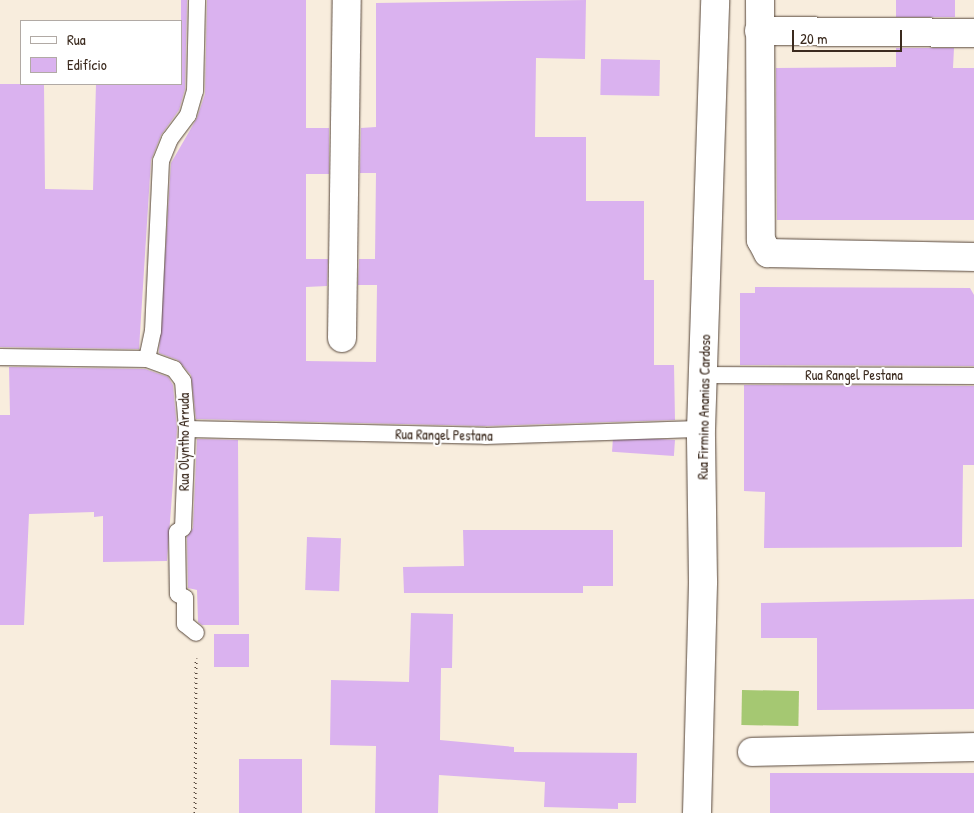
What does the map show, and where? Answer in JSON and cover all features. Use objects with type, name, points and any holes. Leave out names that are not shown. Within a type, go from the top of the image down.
[{"type":"street","points":[[342,338],[347,0]]},
{"type":"street","name":"Rua Firmino Ananias Cardoso","points":[[697,813],[704,580],[703,374],[715,0]]},
{"type":"street","points":[[760,0],[761,240],[768,252],[974,257]]},
{"type":"street","points":[[760,31],[974,33]]},
{"type":"street","points":[[752,752],[974,747]]},
{"type":"lane","points":[[0,357],[147,359],[153,331],[161,161],[170,140],[188,115],[195,91],[197,0]]},
{"type":"lane","name":"Rua Olyntho Arruda","points":[[147,359],[174,369],[183,381],[187,429],[183,528],[177,532],[178,594],[185,598],[184,624],[196,633]]},
{"type":"lane","name":"Rua Rangel Pestana","points":[[703,374],[974,376]]},
{"type":"lane","name":"Rua Rangel Pestana","points":[[187,429],[485,436],[702,429]]},
{"type":"path","points":[[194,813],[196,633]]},
{"type":"green space","points":[[742,690],[799,691],[798,726],[741,725]]},
{"type":"building","points":[[181,0],[187,0],[185,89],[179,110],[161,135],[151,160],[139,349],[0,347],[0,84],[44,85],[45,189],[93,190],[96,85],[182,85]]},
{"type":"building","points":[[207,0],[306,0],[306,128],[329,128],[329,174],[306,174],[306,259],[328,259],[327,286],[306,287],[306,361],[376,362],[377,285],[358,285],[359,259],[375,259],[376,173],[360,173],[361,128],[376,127],[376,3],[586,0],[585,59],[536,58],[535,137],[586,137],[586,201],[644,201],[644,280],[654,280],[654,365],[674,365],[675,420],[485,426],[196,419],[191,375],[178,360],[159,353],[171,163],[197,118],[205,94]]},
{"type":"building","points":[[896,0],[955,0],[955,17],[896,17]]},
{"type":"building","points":[[896,48],[954,48],[953,68],[974,68],[974,220],[777,220],[776,68],[896,67]]},
{"type":"building","points":[[601,59],[660,60],[659,96],[600,95]]},
{"type":"building","points":[[755,287],[970,288],[974,295],[974,366],[740,365],[740,293],[755,293]]},
{"type":"building","points":[[9,367],[145,369],[168,377],[173,385],[177,429],[167,561],[103,562],[103,516],[94,517],[94,512],[29,514],[24,625],[0,625],[0,415],[10,415]]},
{"type":"building","points":[[744,385],[974,386],[974,465],[963,465],[962,547],[764,548],[765,492],[744,491]]},
{"type":"building","points":[[613,436],[675,440],[674,456],[612,452]]},
{"type":"building","points":[[197,439],[238,440],[239,625],[202,625],[198,622],[197,590],[188,588],[187,537],[193,528]]},
{"type":"building","points":[[463,530],[613,530],[613,586],[583,586],[583,593],[404,593],[403,567],[464,566]]},
{"type":"building","points":[[307,537],[341,538],[339,591],[305,590]]},
{"type":"building","points":[[974,599],[974,709],[817,710],[817,638],[761,638],[761,603]]},
{"type":"building","points":[[411,613],[453,614],[452,668],[441,668],[440,740],[514,747],[514,752],[637,753],[636,803],[618,803],[618,809],[544,807],[545,782],[439,775],[438,813],[375,813],[376,746],[330,745],[331,680],[409,682]]},
{"type":"building","points":[[214,634],[249,634],[249,667],[214,667]]},
{"type":"building","points":[[239,759],[302,759],[302,813],[239,813]]},
{"type":"building","points":[[770,773],[974,773],[974,813],[770,813]]}]
